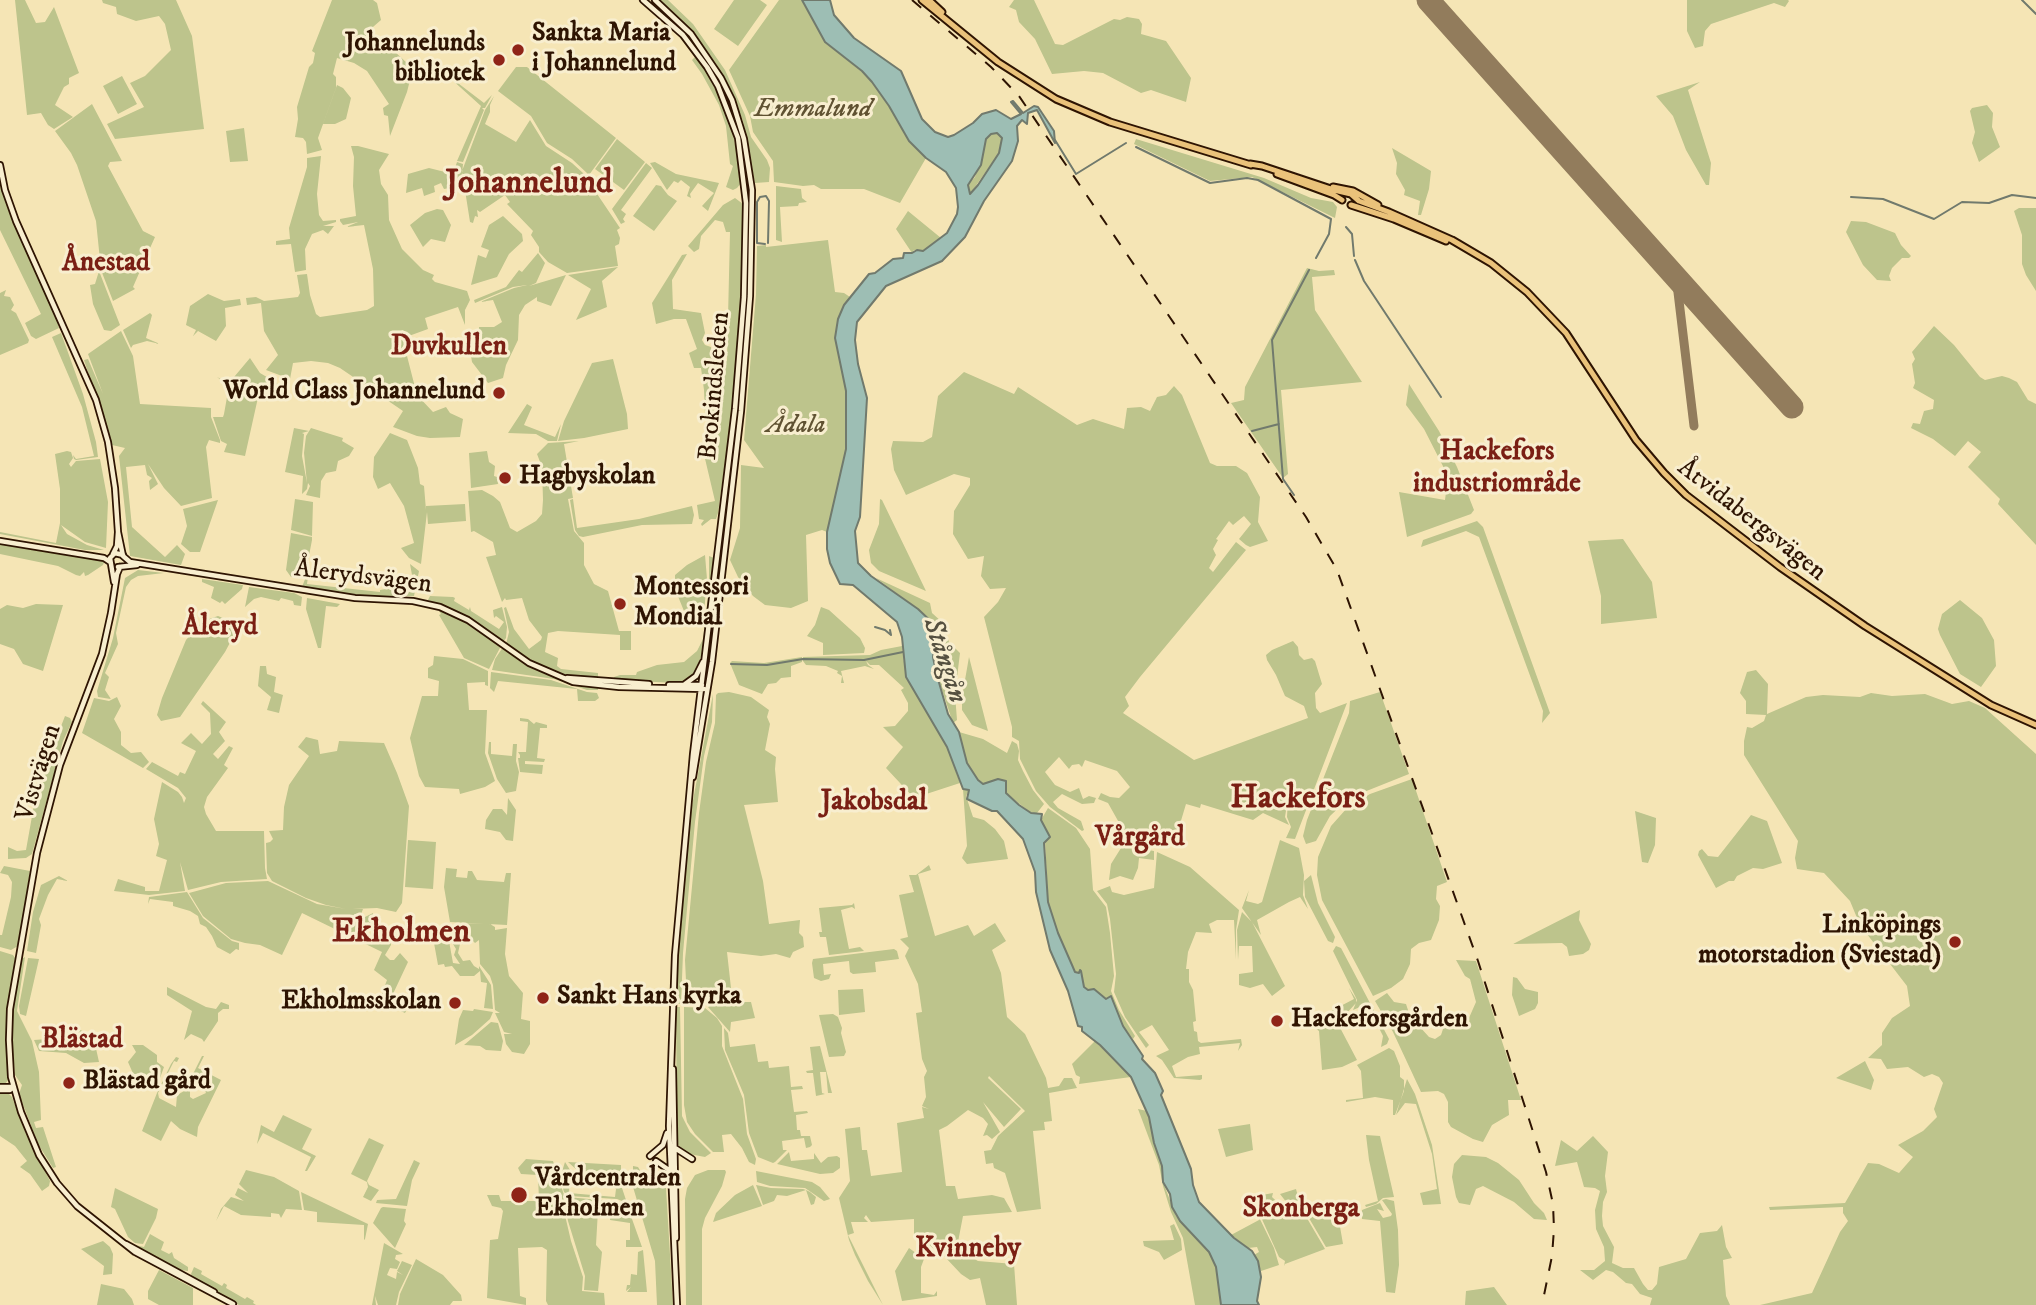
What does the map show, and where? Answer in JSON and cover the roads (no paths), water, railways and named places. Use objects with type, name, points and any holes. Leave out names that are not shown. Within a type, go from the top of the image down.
[{"type":"main road","name":"Brokindsleden","points":[[643,0],[675,26],[707,66],[733,122],[745,185],[746,242],[738,367],[705,658],[705,687],[700,699],[688,807],[675,955],[669,1126],[677,1305]]},
{"type":"main road","name":"Brokindsleden","points":[[655,0],[691,34],[722,78],[739,120],[752,184],[753,236],[741,411],[688,807]]},
{"type":"main road","name":"Åtvidabergsvägen","points":[[922,0],[1028,83],[1076,109],[1119,125],[1250,164],[1342,200]]},
{"type":"main road","name":"Åtvidabergsvägen","points":[[929,0],[964,34]]},
{"type":"main road","name":"Åtvidabergsvägen","points":[[1250,164],[1346,194]]},
{"type":"main road","points":[[0,165],[16,221],[96,400],[110,457],[123,556]]},
{"type":"main road","name":"Åtvidabergsvägen","points":[[1316,184],[1357,192],[1389,212]]},
{"type":"main road","points":[[1346,194],[1351,194],[1354,198],[1351,205],[1345,205],[1342,200],[1346,194]]},
{"type":"main road","name":"Åtvidabergsvägen","points":[[1354,198],[1467,248],[1502,271],[1554,319],[1575,345],[1645,452],[1693,500],[1780,567],[1865,626],[1991,705],[2036,727]]},
{"type":"main road","name":"Åtvidabergsvägen","points":[[1351,205],[1394,219],[1451,243],[1500,274],[1538,307],[1563,335],[1634,442],[1684,498],[1863,629],[1989,707],[2036,727]]},
{"type":"main road","points":[[111,563],[117,547],[118,532]]},
{"type":"main road","points":[[0,541],[104,558],[120,567]]},
{"type":"main road","points":[[90,556],[113,554]]},
{"type":"main road","name":"Ålerydsvägen","points":[[113,554],[144,565],[355,598],[426,603],[460,616],[529,663],[560,677],[587,684],[705,687]]},
{"type":"main road","name":"Vistvägen","points":[[123,556],[114,586],[102,654],[60,765],[34,865],[10,1016],[9,1053],[13,1087],[31,1138],[49,1172],[71,1199],[110,1234],[233,1305]]},
{"type":"main road","name":"Vistvägen","points":[[111,563],[114,586]]},
{"type":"main road","name":"Ålerydsvägen","points":[[120,567],[144,565]]},
{"type":"main road","points":[[700,699],[686,686],[696,676],[705,658]]},
{"type":"main road","name":"Brokindsleden","points":[[672,1034],[676,1278]]},
{"type":"main road","points":[[0,1088],[13,1087]]},
{"type":"main road","points":[[650,1156],[663,1145],[669,1126]]},
{"type":"main road","points":[[675,1147],[692,1158]]},
{"type":"main road","points":[[656,1160],[665,1164],[670,1171]]},
{"type":"water","points":[[802,0],[830,0],[834,15],[854,38],[901,71],[922,119],[935,132],[948,137],[954,135],[982,114],[996,110],[1011,119],[1021,114],[1011,102],[1013,101],[1023,113],[1034,106],[1038,107],[1054,131],[1055,143],[1037,110],[1028,113],[1027,124],[1022,120],[1017,126],[1018,141],[1012,161],[984,201],[965,237],[942,261],[886,286],[857,322],[855,340],[858,364],[867,398],[860,517],[855,531],[858,563],[937,627],[939,641],[934,648],[933,657],[936,672],[948,714],[959,732],[967,763],[978,780],[983,784],[998,779],[1006,781],[1006,793],[1019,805],[1031,813],[1042,814],[1041,820],[1050,837],[1044,843],[1048,902],[1075,972],[1081,971],[1084,987],[1088,990],[1094,989],[1106,999],[1111,996],[1123,1026],[1143,1056],[1142,1059],[1155,1073],[1163,1091],[1161,1095],[1191,1169],[1199,1202],[1234,1238],[1252,1251],[1258,1261],[1261,1277],[1257,1301],[1259,1305],[1221,1305],[1216,1267],[1209,1252],[1180,1221],[1172,1207],[1170,1194],[1163,1182],[1162,1166],[1149,1117],[1131,1077],[1078,1026],[1068,991],[1050,950],[1036,892],[1035,872],[1023,839],[997,811],[967,799],[969,790],[963,789],[947,747],[906,677],[902,637],[897,622],[853,585],[840,584],[830,563],[827,532],[846,449],[846,391],[835,338],[838,319],[844,305],[869,274],[875,273],[893,259],[903,258],[904,253],[923,251],[947,233],[958,207],[956,188],[946,172],[926,158],[909,141],[889,106],[862,71],[825,42]],"holes":[[[997,133],[1002,138],[999,153],[970,194],[968,185],[981,165],[986,139]]]},
{"type":"waterway","points":[[2022,0],[2036,14]]},
{"type":"waterway","points":[[1055,140],[1076,174],[1126,143]]},
{"type":"waterway","points":[[1136,147],[1210,183],[1247,178],[1258,180],[1331,219],[1329,234],[1316,258]]},
{"type":"waterway","points":[[1851,197],[1883,199],[1934,219],[1962,202],[1989,203],[2012,195],[2036,198]]},
{"type":"waterway","points":[[765,244],[757,243],[757,202],[760,197],[766,196],[769,201],[768,243]]},
{"type":"waterway","points":[[1346,227],[1352,234],[1354,256]]},
{"type":"waterway","points":[[1355,260],[1364,281],[1441,397]]},
{"type":"waterway","points":[[1294,495],[1283,479],[1272,340],[1309,270]]},
{"type":"waterway","points":[[1252,431],[1279,424]]},
{"type":"waterway","points":[[875,627],[891,635],[890,630]]},
{"type":"waterway","points":[[731,664],[767,665],[803,659],[864,660],[903,652]]},
{"type":"railway","points":[[912,0],[991,67],[1019,96],[1306,517],[1337,570],[1478,961],[1546,1172],[1553,1204],[1554,1229],[1552,1256],[1542,1305]]},
{"type":"place","name":"Sankta Maria i Johannelund","points":[[518,50]]},
{"type":"place","name":"Johannelunds bibliotek","points":[[499,60]]},
{"type":"place","name":"World Class Johannelund","points":[[499,393]]},
{"type":"place","name":"Hagbyskolan","points":[[505,478]]},
{"type":"place","name":"Montessori Mondial","points":[[620,604]]},
{"type":"place","name":"Linköpings motorstadion (Sviestad)","points":[[1955,942]]},
{"type":"place","name":"Sankt Hans kyrka","points":[[543,998]]},
{"type":"place","name":"Ekholmsskolan","points":[[455,1003]]},
{"type":"place","name":"Hackeforsgården","points":[[1277,1021]]},
{"type":"place","name":"Blästad gård","points":[[69,1083]]},
{"type":"place","name":"Vårdcentralen Ekholmen","points":[[519,1195]]},
{"type":"district","name":"Johannelund","points":[[529,185]]},
{"type":"district","name":"Ånestad","points":[[106,264]]},
{"type":"district","name":"Duvkullen","points":[[449,348]]},
{"type":"district","name":"Hackefors industriområde","points":[[1497,469]]},
{"type":"district","name":"Åleryd","points":[[220,628]]},
{"type":"district","name":"Hackefors","points":[[1298,800]]},
{"type":"district","name":"Jakobsdal","points":[[874,803]]},
{"type":"district","name":"Vårgård","points":[[1140,839]]},
{"type":"district","name":"Ekholmen","points":[[401,934]]},
{"type":"district","name":"Blästad","points":[[82,1041]]},
{"type":"district","name":"Skonberga","points":[[1301,1210]]},
{"type":"district","name":"Kvinneby","points":[[968,1250]]},
{"type":"park label","name":"Emmalund","points":[[813,111]]},
{"type":"park label","name":"Ådala","points":[[796,427]]},
{"type":"water label","name":"Stångån","points":[[943,661]]}]
